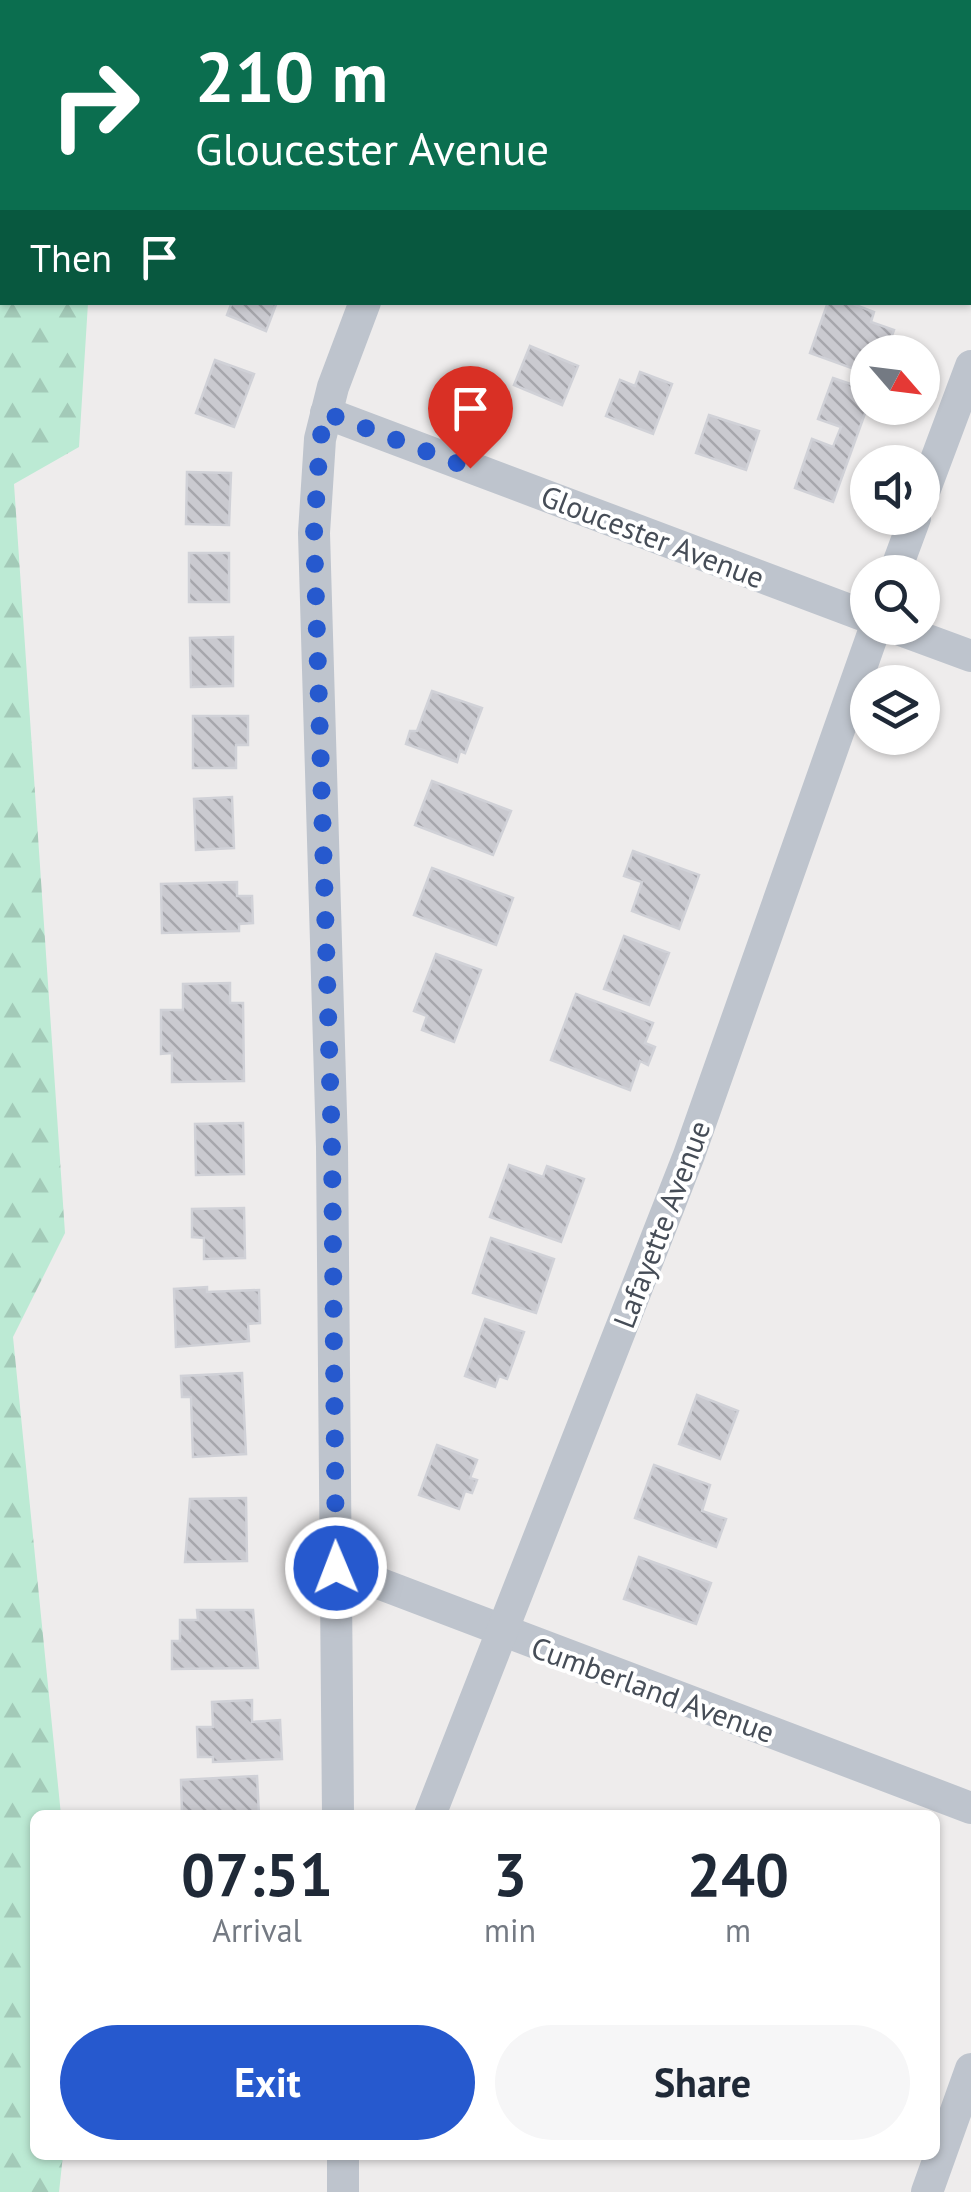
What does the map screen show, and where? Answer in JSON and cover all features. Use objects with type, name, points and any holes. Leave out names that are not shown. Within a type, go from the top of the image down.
[{"type":"street","points":[[338,1810],[332,1147],[314,533],[320,440],[364,305]]},
{"type":"street","points":[[940,450],[971,366]]},
{"type":"street","name":"Gloucester Avenue","points":[[326,413],[850,610]]},
{"type":"street","points":[[940,644],[971,656]]},
{"type":"street","name":"Lafayette Avenue","points":[[432,1810],[688,1156],[868,645]]},
{"type":"street","name":"Cumberland Avenue","points":[[336,1568],[971,1808]]},
{"type":"street","points":[[940,2154],[971,2069]]},
{"type":"street","points":[[343,2160],[344,2192]]},
{"type":"street","points":[[926,2192],[938,2160]]},
{"type":"green space","points":[[0,305],[88,305],[79,447],[14,484],[65,1233],[13,1337],[60,1810],[30,1810],[30,2160],[62,2160],[59,2192],[0,2192]]},
{"type":"building","points":[[231,305],[276,305],[266,331],[227,315]]},
{"type":"building","points":[[827,305],[856,305],[874,312],[871,322],[894,330],[892,335],[850,335],[850,367],[810,353]]},
{"type":"building","points":[[530,346],[578,366],[562,405],[514,385]]},
{"type":"building","points":[[215,360],[254,374],[234,427],[196,413]]},
{"type":"building","points":[[640,372],[672,384],[653,434],[606,416],[620,380],[635,386]]},
{"type":"building","points":[[833,378],[850,384],[850,425],[861,425],[854,445],[850,445],[833,502],[795,488],[812,439],[833,447],[841,427],[818,419]]},
{"type":"building","points":[[709,415],[759,431],[746,470],[696,453]]},
{"type":"building","points":[[187,472],[231,473],[229,525],[186,524]]},
{"type":"building","points":[[189,553],[229,553],[229,602],[189,602]]},
{"type":"building","points":[[233,637],[233,686],[191,687],[190,638]]},
{"type":"building","points":[[432,691],[482,708],[465,753],[460,751],[457,762],[406,744],[410,731],[417,731]]},
{"type":"building","points":[[193,716],[248,716],[248,745],[236,745],[236,768],[193,768]]},
{"type":"building","points":[[432,781],[511,811],[493,855],[415,825]]},
{"type":"building","points":[[232,797],[234,848],[196,850],[194,799]]},
{"type":"building","points":[[633,851],[699,875],[679,929],[632,911],[642,882],[624,876]]},
{"type":"building","points":[[432,868],[513,898],[496,945],[414,915]]},
{"type":"building","points":[[237,882],[237,896],[252,896],[253,923],[239,924],[239,931],[162,933],[161,884]]},
{"type":"building","points":[[624,936],[669,953],[649,1005],[604,989]]},
{"type":"building","points":[[436,954],[481,970],[454,1042],[422,1030],[427,1016],[414,1011]]},
{"type":"building","points":[[230,983],[230,1003],[243,1003],[244,1081],[172,1082],[172,1053],[161,1054],[161,1010],[183,1010],[183,984]]},
{"type":"building","points":[[576,994],[653,1023],[645,1043],[655,1047],[648,1065],[640,1061],[630,1090],[551,1060]]},
{"type":"building","points":[[243,1123],[244,1174],[196,1175],[195,1124]]},
{"type":"building","points":[[509,1165],[543,1177],[547,1166],[584,1179],[561,1242],[490,1217]]},
{"type":"building","points":[[244,1208],[245,1258],[204,1259],[204,1238],[192,1237],[192,1209]]},
{"type":"building","points":[[491,1238],[554,1259],[536,1313],[473,1293]]},
{"type":"building","points":[[207,1287],[207,1292],[259,1290],[260,1323],[248,1324],[249,1341],[176,1347],[174,1289]]},
{"type":"building","points":[[485,1319],[524,1332],[507,1379],[499,1376],[495,1387],[465,1376]]},
{"type":"building","points":[[242,1373],[246,1454],[193,1457],[191,1397],[182,1397],[181,1376]]},
{"type":"building","points":[[697,1395],[738,1411],[720,1459],[679,1444]]},
{"type":"building","points":[[437,1445],[477,1460],[470,1478],[477,1480],[472,1493],[465,1491],[459,1509],[419,1495]]},
{"type":"building","points":[[654,1465],[710,1485],[702,1511],[726,1519],[716,1547],[635,1518]]},
{"type":"building","points":[[246,1498],[247,1561],[185,1562],[190,1499]]},
{"type":"building","points":[[639,1557],[711,1583],[696,1624],[624,1599]]},
{"type":"building","points":[[197,1610],[253,1610],[258,1668],[172,1669],[172,1641],[180,1641],[180,1620],[198,1620]]},
{"type":"building","points":[[252,1700],[252,1722],[280,1720],[282,1759],[213,1762],[213,1757],[198,1757],[197,1727],[213,1727],[212,1702]]},
{"type":"building","points":[[257,1776],[259,1810],[182,1810],[181,1780]]},
{"type":"route","points":[[336,1568],[332,1147],[314,533],[320,440],[326,413],[470,468]]}]
